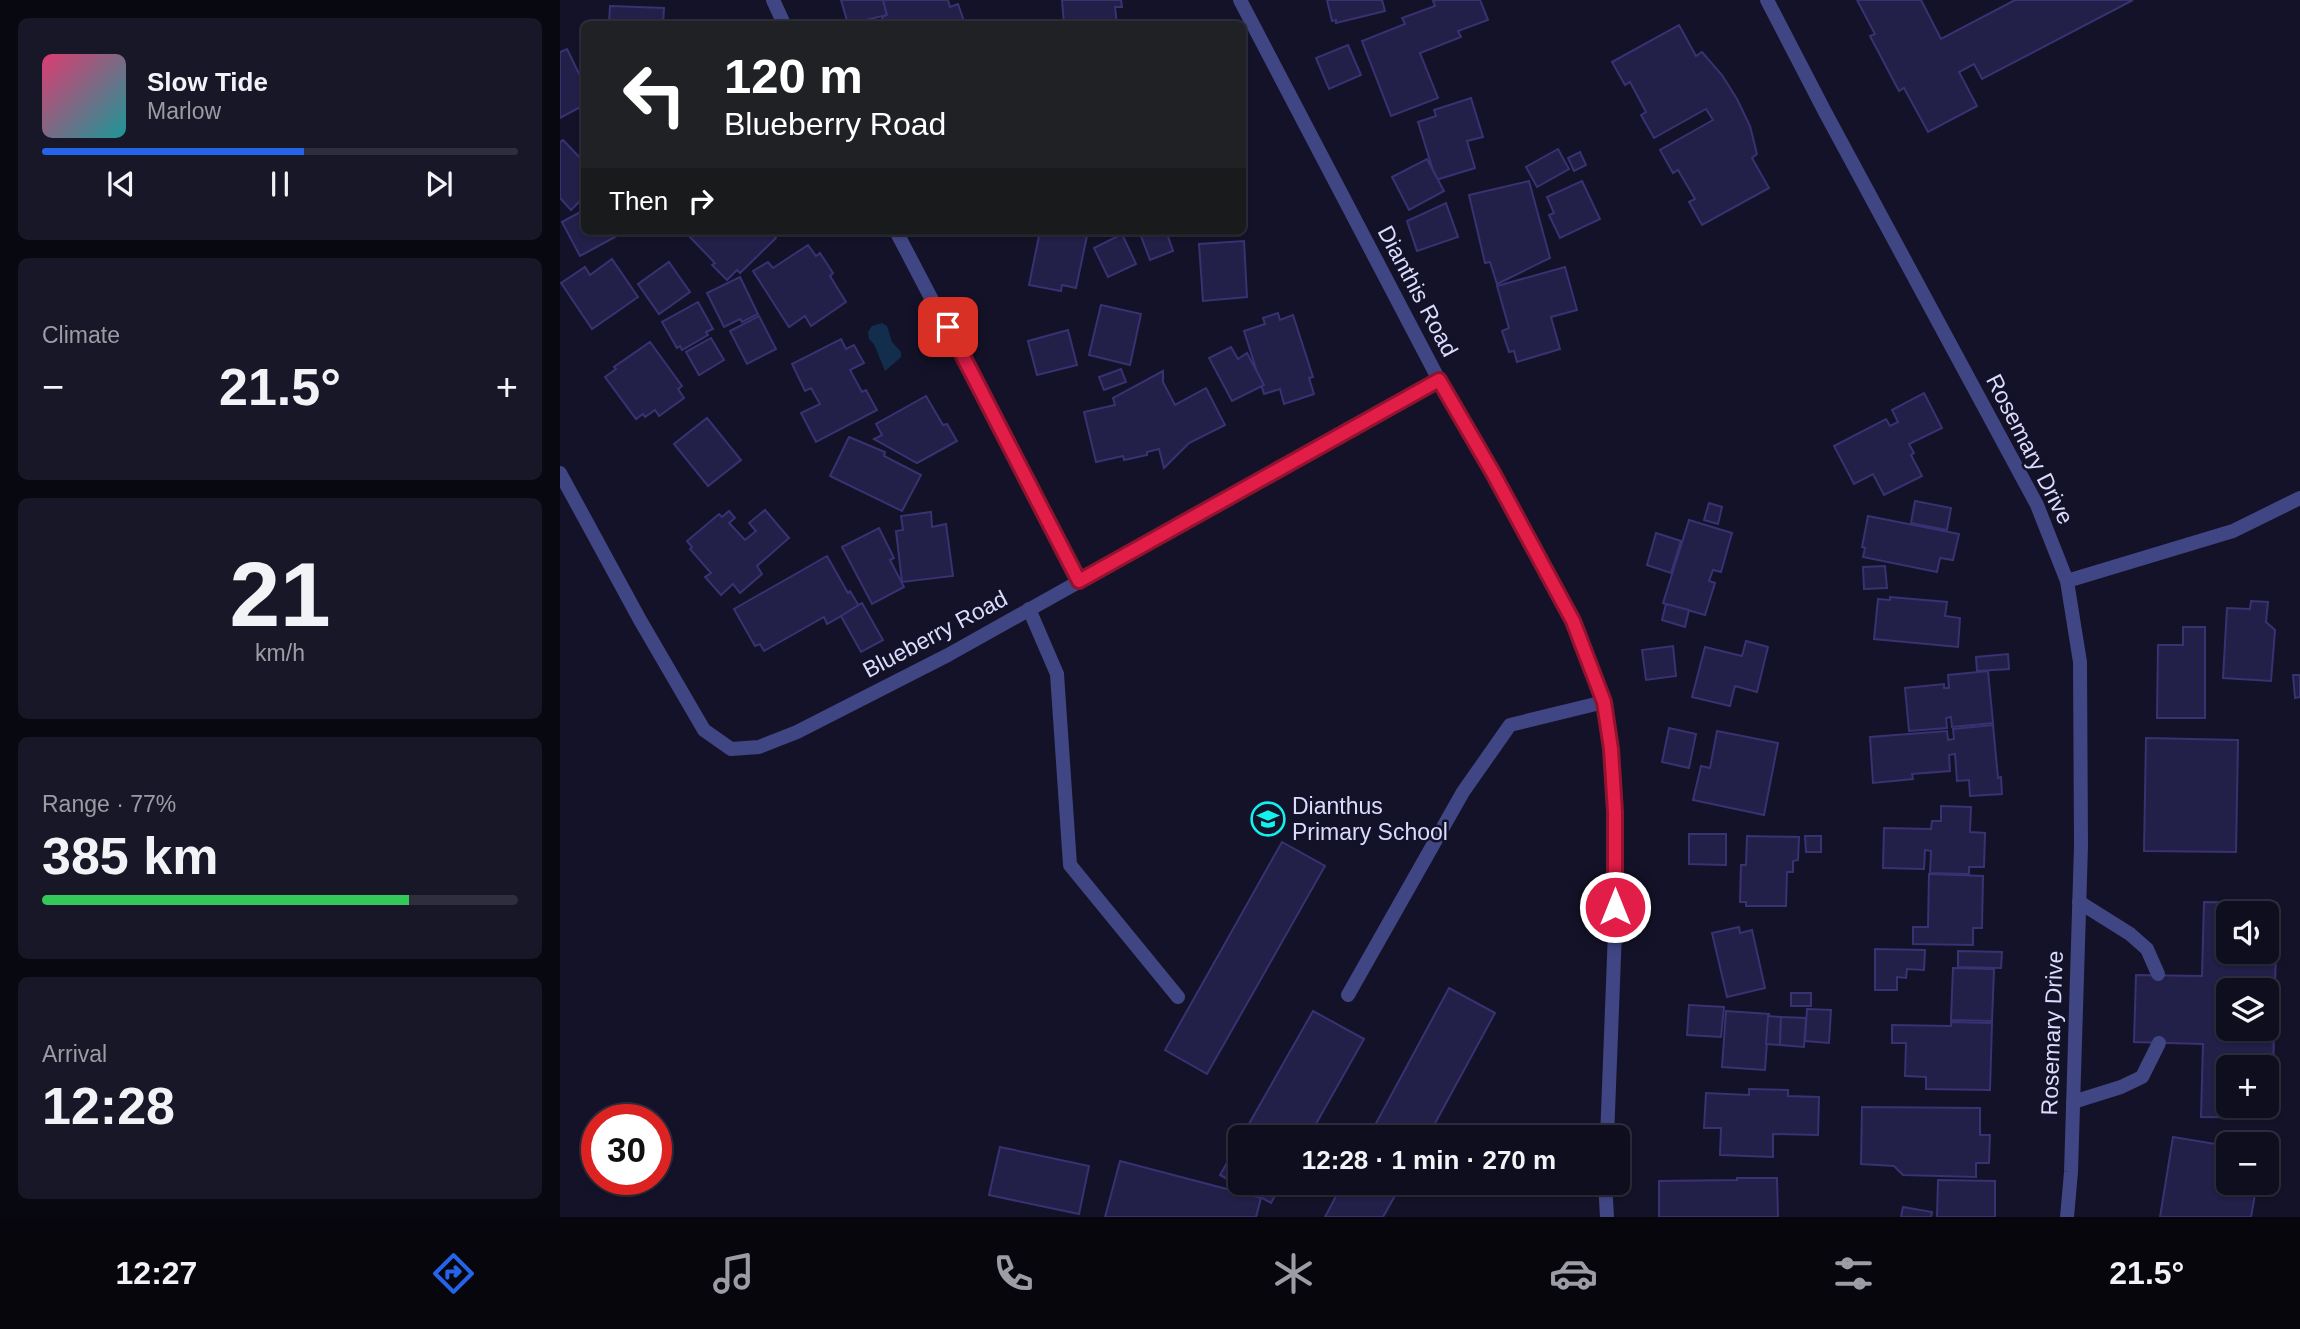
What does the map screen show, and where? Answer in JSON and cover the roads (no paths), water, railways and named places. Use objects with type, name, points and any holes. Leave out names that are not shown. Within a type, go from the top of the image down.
[{"type":"street","points":[[773,0],[783,21]]},
{"type":"street","name":"Dianthis Road","points":[[1240,0],[1439,380],[1573,621],[1604,702],[1611,749],[1615,825],[1615,931],[1608,1125]]},
{"type":"street","name":"Rosemary Drive","points":[[1767,0],[2037,505],[2067,580],[2080,662],[2079,902],[2067,1217]]},
{"type":"street","points":[[898,235],[1079,581]]},
{"type":"street","name":"Blueberry Road","points":[[560,472],[640,620],[704,730],[732,749],[759,747],[797,732],[948,655],[1439,380]]},
{"type":"street","points":[[2067,580],[2233,531],[2300,498]]},
{"type":"street","points":[[1029,609],[1057,674],[1070,864],[1178,997]]},
{"type":"street","points":[[1348,995],[1463,792],[1510,725],[1604,702]]},
{"type":"street","points":[[2079,902],[2130,934],[2147,949],[2158,974]]},
{"type":"street","points":[[2073,1102],[2121,1087],[2142,1077],[2159,1043]]},
{"type":"street","points":[[1606,1195],[1607,1217]]},
{"type":"water","points":[[882,323],[887,326],[892,342],[901,352],[901,357],[885,371],[868,332],[872,326]]},
{"type":"place","name":"Dianthus Primary School","points":[[1268,819]]}]
